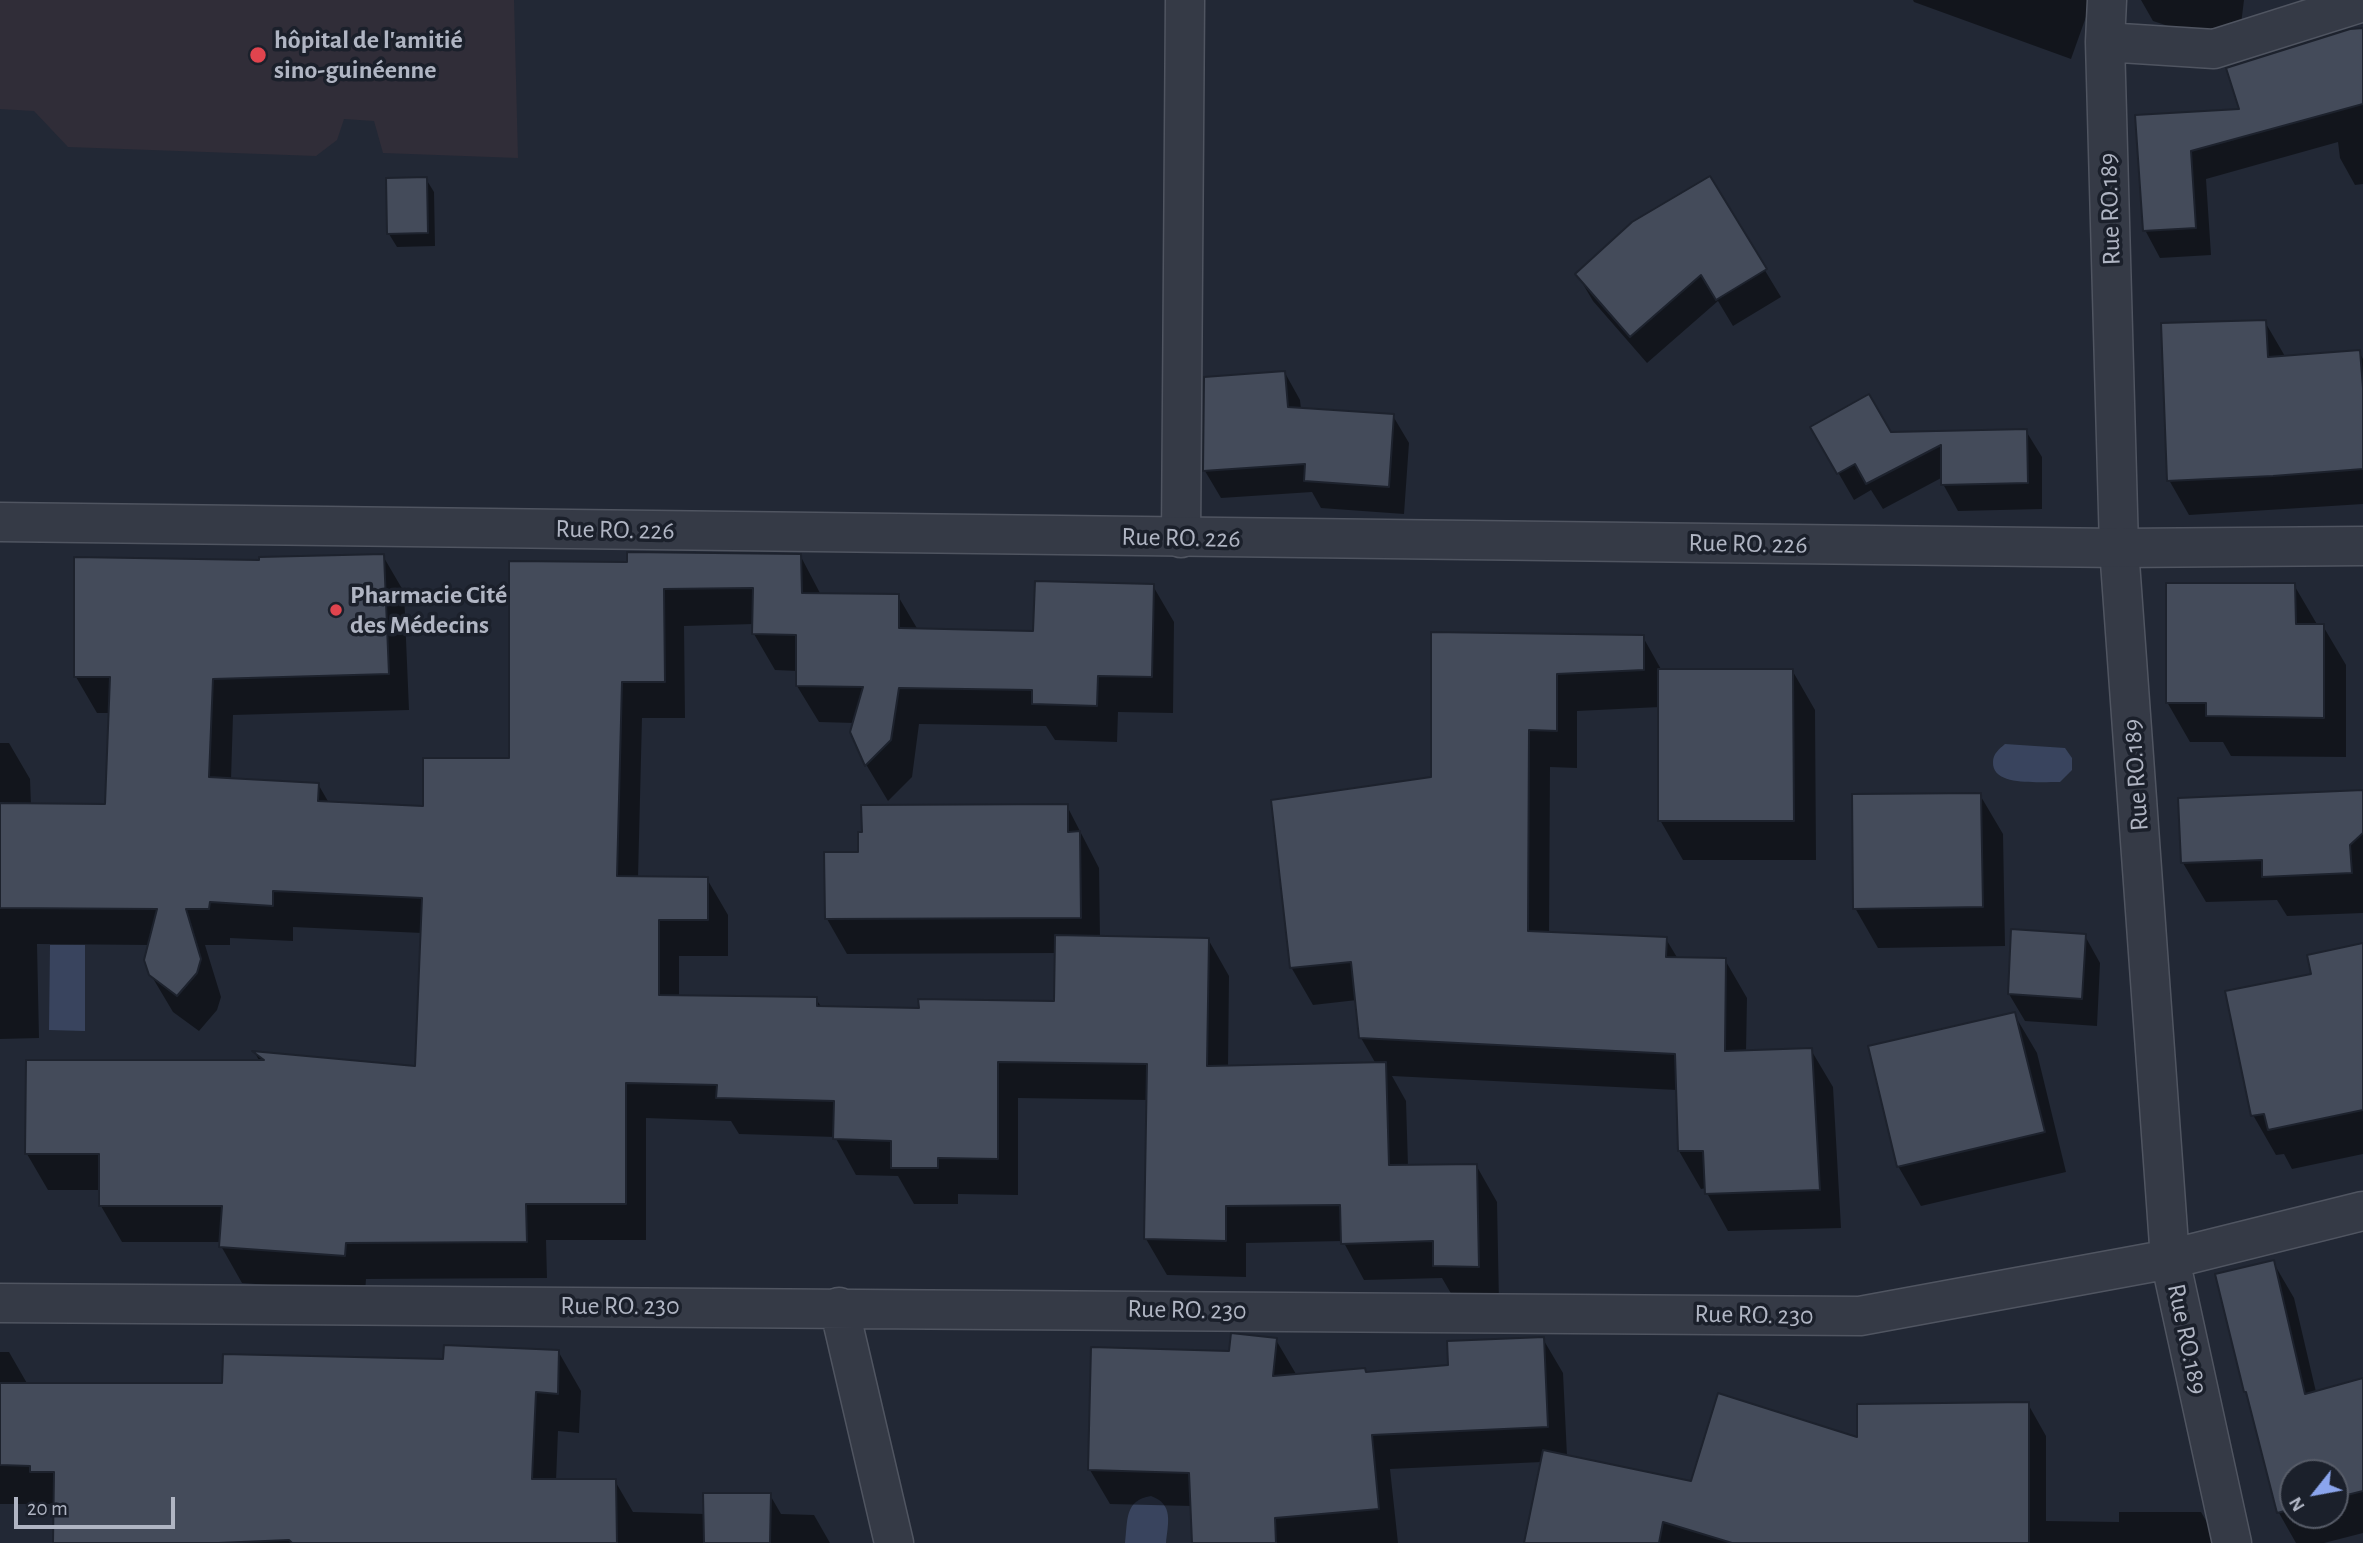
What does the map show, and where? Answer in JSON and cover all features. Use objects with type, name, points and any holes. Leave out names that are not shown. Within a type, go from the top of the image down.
[{"type":"street","points":[[1181,538],[1185,0]]},
{"type":"street","name":"Rue RO.189","points":[[2106,0],[2119,548],[2170,1259],[2232,1543]]},
{"type":"street","points":[[2105,41],[2214,49],[2363,2]]},
{"type":"street","name":"Rue RO. 226","points":[[0,522],[2119,548],[2363,546]]},
{"type":"street","name":"Rue RO. 230","points":[[0,1303],[1860,1316],[2170,1259],[2363,1212]]},
{"type":"street","points":[[839,1307],[894,1543]]},
{"type":"shaded area","name":"hôpital de l'amitié sino-guinéenne","points":[[0,0],[514,0],[518,158],[383,153],[374,121],[344,119],[337,140],[316,156],[68,147],[34,111],[0,109]]},
{"type":"water","points":[[2005,744],[2065,748],[2072,758],[2072,770],[2060,782],[2019,781],[2001,776],[1995,770],[1993,762],[1995,754]]},
{"type":"water","points":[[50,945],[85,945],[85,1031],[49,1030]]},
{"type":"water","points":[[1151,1496],[1163,1504],[1168,1515],[1166,1543],[1125,1543],[1127,1520],[1132,1507],[1142,1498]]},
{"type":"building","points":[[2363,28],[2363,104],[2191,151],[2196,228],[2143,231],[2135,115],[2239,109],[2226,68],[2350,29]]},
{"type":"building","points":[[1710,176],[1767,269],[1716,300],[1701,275],[1630,337],[1575,274],[1632,222]]},
{"type":"building","points":[[427,177],[428,233],[387,234],[386,178]]},
{"type":"building","points":[[2266,320],[2268,357],[2360,350],[2363,469],[2167,481],[2161,323]]},
{"type":"building","points":[[1285,371],[1288,407],[1394,414],[1389,487],[1304,481],[1305,464],[1203,471],[1204,377]]},
{"type":"building","points":[[1869,394],[1891,432],[2027,429],[2028,483],[1941,485],[1941,445],[1866,484],[1855,464],[1837,474],[1810,427]]},
{"type":"building","points":[[627,552],[801,554],[802,593],[899,594],[899,628],[1033,631],[1035,581],[1154,584],[1152,677],[1098,676],[1097,706],[1032,704],[1032,690],[899,688],[891,740],[865,766],[850,732],[863,687],[796,686],[796,635],[752,634],[753,588],[664,589],[665,682],[622,682],[617,876],[708,877],[708,920],[659,920],[659,995],[817,997],[817,1006],[919,1008],[918,999],[1054,1001],[1055,935],[1209,938],[1207,1066],[1386,1062],[1389,1165],[1477,1164],[1479,1267],[1433,1266],[1433,1241],[1341,1244],[1340,1205],[1226,1206],[1226,1241],[1144,1239],[1147,1064],[998,1062],[998,1159],[938,1158],[938,1168],[891,1168],[891,1141],[833,1139],[834,1101],[716,1098],[717,1085],[626,1083],[626,1204],[526,1204],[527,1242],[346,1243],[345,1256],[219,1247],[222,1206],[99,1206],[99,1154],[25,1154],[26,1060],[264,1060],[252,1051],[415,1066],[422,898],[273,891],[273,906],[210,902],[209,909],[186,909],[201,959],[197,973],[177,996],[149,975],[144,960],[157,909],[0,908],[0,803],[105,804],[110,677],[74,677],[74,557],[259,560],[259,557],[384,554],[389,674],[213,679],[209,777],[319,783],[318,801],[423,806],[423,758],[509,758],[509,561],[627,562]]},
{"type":"building","points":[[2166,583],[2295,583],[2296,624],[2324,624],[2324,718],[2206,716],[2206,703],[2166,703]]},
{"type":"building","points":[[1431,632],[1644,635],[1644,670],[1557,674],[1557,731],[1529,730],[1528,931],[1667,937],[1666,957],[1726,958],[1725,1051],[1812,1048],[1820,1190],[1705,1194],[1703,1151],[1678,1151],[1675,1054],[1359,1038],[1351,962],[1290,968],[1271,800],[1431,777]]},
{"type":"building","points":[[1658,669],[1793,669],[1794,821],[1658,821]]},
{"type":"building","points":[[2363,790],[2363,833],[2350,845],[2352,873],[2262,877],[2262,860],[2181,863],[2178,798]]},
{"type":"building","points":[[1981,793],[1983,907],[1853,909],[1852,794]]},
{"type":"building","points":[[1068,804],[1068,832],[1080,831],[1081,918],[825,919],[824,852],[858,852],[858,832],[862,832],[861,805]]},
{"type":"building","points":[[2011,929],[2086,934],[2082,999],[2008,994]]},
{"type":"building","points":[[2363,943],[2363,1110],[2268,1130],[2264,1114],[2251,1116],[2225,991],[2311,974],[2307,955]]},
{"type":"building","points":[[2015,1012],[2045,1132],[1897,1167],[1868,1046]]},
{"type":"building","points":[[2274,1260],[2305,1394],[2363,1378],[2363,1491],[2349,1494],[2349,1459],[2279,1459],[2277,1513],[2215,1274]]},
{"type":"building","points":[[1231,1333],[1277,1338],[1273,1376],[1365,1368],[1366,1372],[1448,1365],[1447,1341],[1544,1337],[1548,1427],[1372,1435],[1379,1509],[1275,1518],[1276,1543],[1192,1543],[1189,1473],[1088,1470],[1091,1347],[1229,1351]]},
{"type":"building","points":[[444,1345],[559,1350],[558,1394],[536,1392],[532,1479],[616,1479],[617,1543],[292,1543],[289,1540],[53,1543],[54,1472],[30,1472],[30,1466],[0,1465],[0,1383],[222,1383],[223,1354],[443,1359]]},
{"type":"building","points":[[1718,1393],[1857,1437],[1857,1404],[2029,1402],[2029,1543],[1732,1543],[1663,1522],[1659,1543],[1524,1543],[1543,1450],[1691,1481]]},
{"type":"building","points":[[703,1493],[771,1493],[770,1543],[704,1543]]},
{"type":"place","name":"hôpital de l'amitié sino-guinéenne","points":[[258,55]]},
{"type":"place","name":"Pharmacie Cité des Médecins","points":[[336,610]]}]
